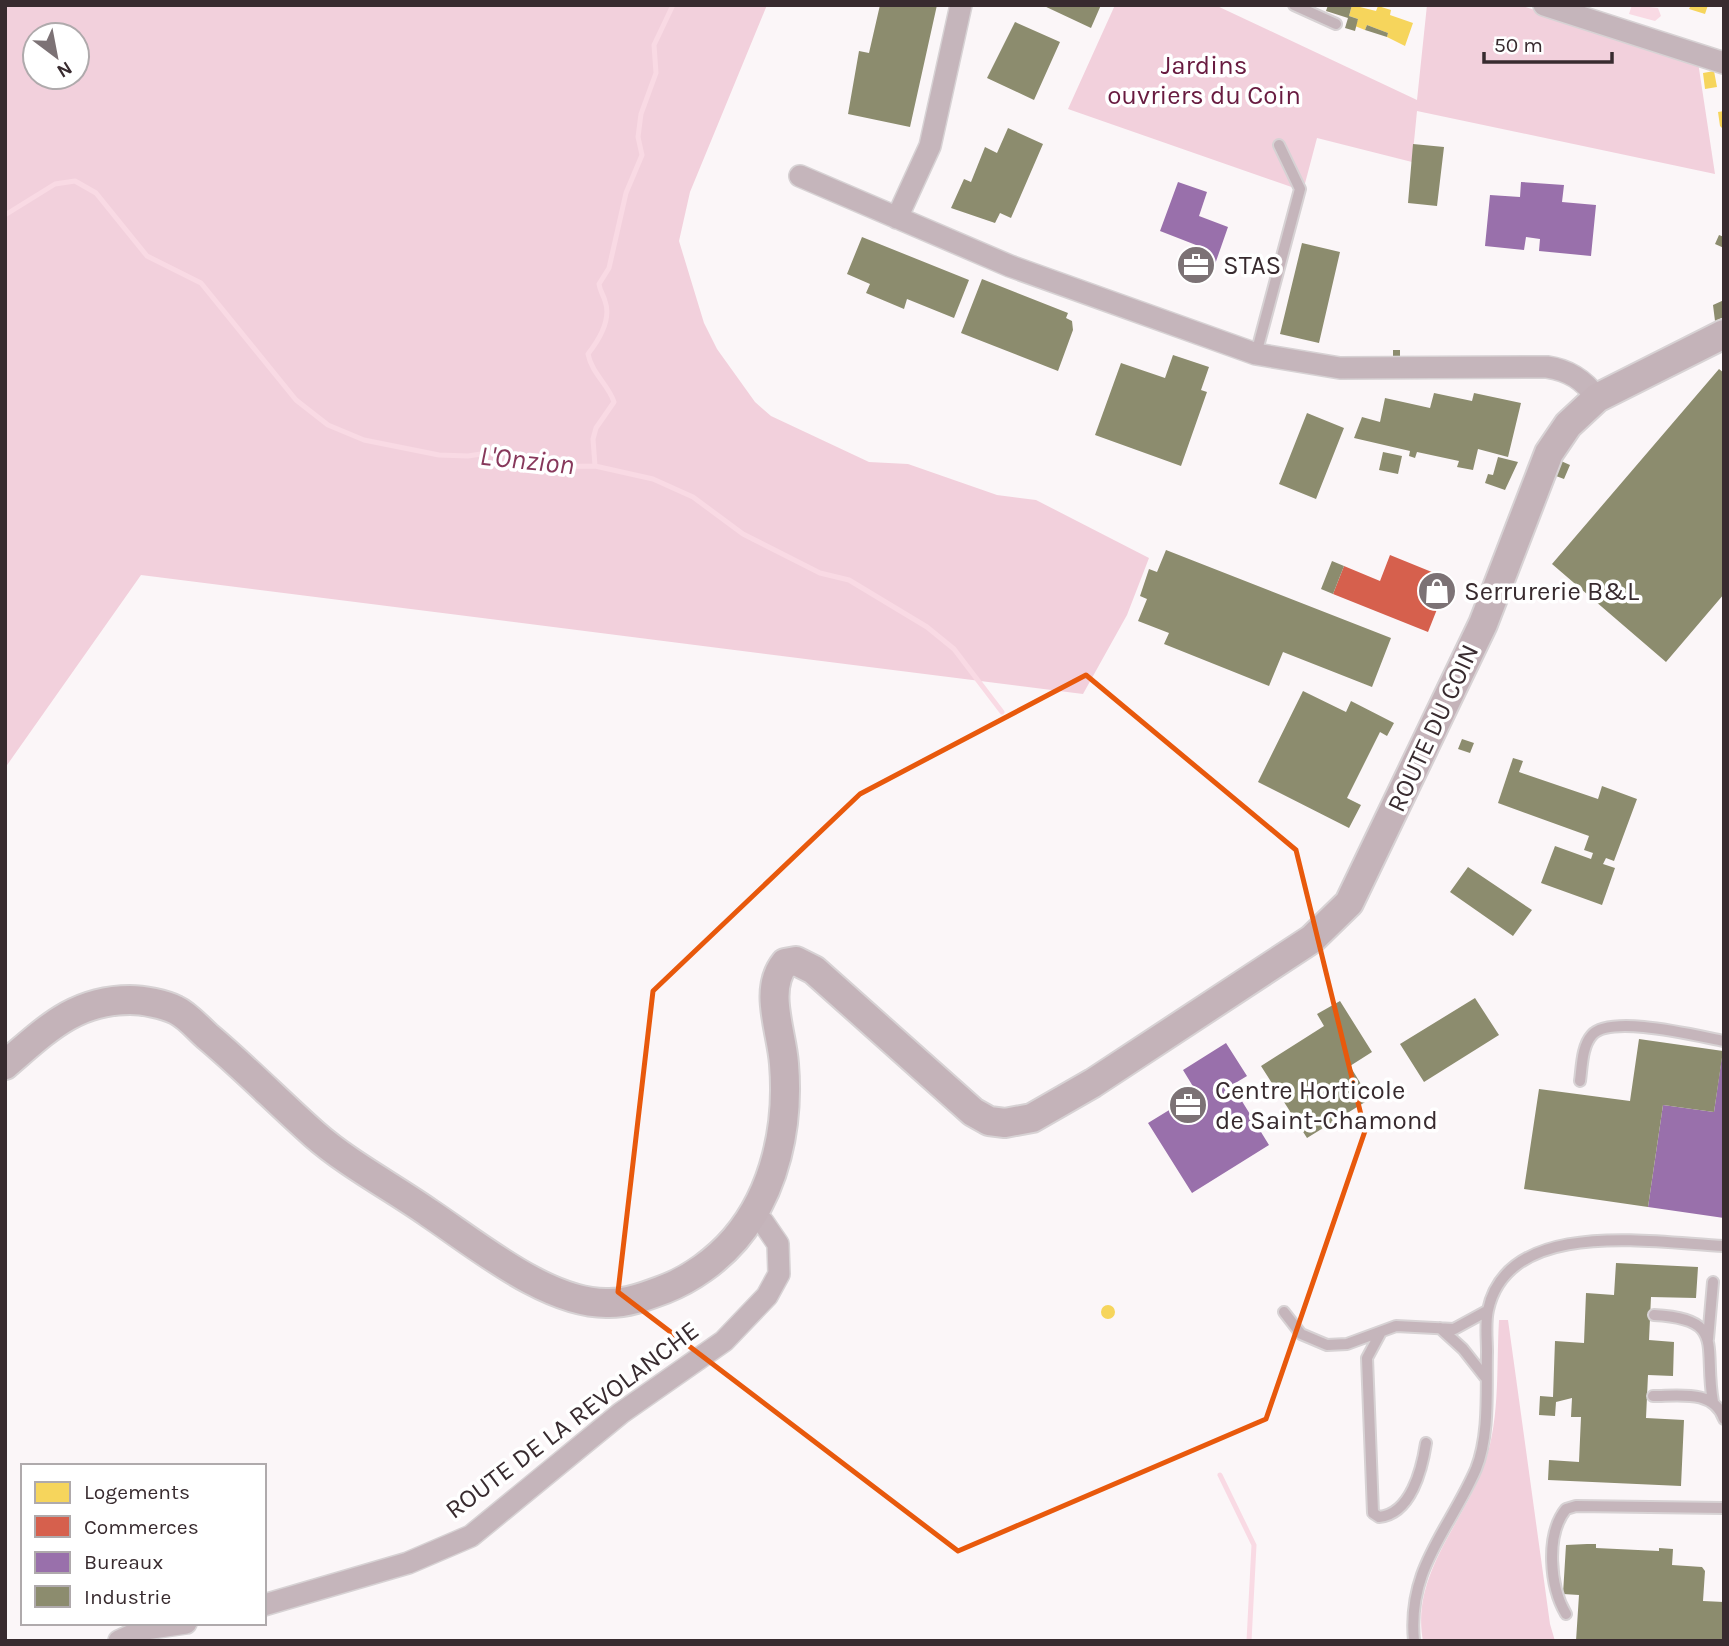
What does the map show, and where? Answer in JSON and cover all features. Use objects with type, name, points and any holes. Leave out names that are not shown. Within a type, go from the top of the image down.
[{"type":"main road","name":"ROUTE DU COIN","points":[[753,1214],[768,1184],[778,1150],[783,1116],[784,1062],[774,995],[778,971],[785,962],[796,961],[814,970],[973,1112],[989,1121],[1018,1122],[1032,1118],[1088,1086],[1312,939],[1349,902],[1483,624],[1549,453],[1568,425],[1597,398],[1724,334]]},
{"type":"main road","points":[[5,1065],[52,1025],[86,1005],[132,1000],[177,1010],[317,1137],[505,1264],[549,1288],[578,1299],[607,1303],[636,1300],[671,1286],[710,1262],[735,1240],[753,1214]]},
{"type":"street","points":[[897,218],[930,146],[961,5]]},
{"type":"street","points":[[1544,5],[1724,63]]},
{"type":"street","points":[[800,176],[1010,266],[1256,354],[1340,368],[1563,369],[1576,376],[1597,398]]},
{"type":"street","name":"ROUTE DE LA REVOLANCHE","points":[[266,1604],[408,1563],[471,1535],[621,1413],[724,1341],[766,1296],[779,1273],[778,1244],[763,1222],[753,1214]]},
{"type":"street","points":[[119,1641],[145,1629],[172,1625]]},
{"type":"lane","points":[[1294,5],[1336,24]]},
{"type":"lane","points":[[1256,354],[1300,189],[1279,145]]},
{"type":"lane","points":[[1580,1081],[1586,1045],[1593,1033],[1606,1026],[1627,1026],[1724,1041]]},
{"type":"lane","points":[[1414,1641],[1413,1600],[1419,1577],[1430,1551],[1476,1467],[1484,1429],[1487,1311],[1493,1293],[1505,1276],[1521,1261],[1542,1249],[1569,1243],[1597,1241],[1724,1246]]},
{"type":"lane","points":[[1713,1282],[1708,1339],[1713,1402],[1724,1419]]},
{"type":"lane","points":[[1284,1312],[1301,1334],[1327,1345],[1347,1345],[1381,1332],[1412,1325],[1440,1328],[1466,1325],[1487,1311]]},
{"type":"lane","points":[[1654,1315],[1687,1318],[1701,1326],[1708,1339]]},
{"type":"lane","points":[[1440,1328],[1463,1349],[1486,1379]]},
{"type":"lane","points":[[1381,1332],[1367,1358],[1373,1513],[1379,1517],[1391,1513],[1416,1485],[1426,1443]]},
{"type":"lane","points":[[1653,1395],[1700,1397],[1713,1402]]},
{"type":"lane","points":[[1566,1614],[1553,1582],[1555,1530],[1566,1509],[1576,1506],[1724,1508]]},
{"type":"highlighted area","points":[[1086,675],[1296,850],[1365,1131],[1266,1419],[958,1551],[618,1292],[653,991],[860,794]]},
{"type":"green space","points":[[5,5],[767,5],[690,192],[679,241],[704,323],[717,349],[755,402],[771,416],[869,462],[908,464],[997,495],[1036,500],[1149,558],[1127,615],[1083,694],[141,575],[5,768]]},
{"type":"green space","name":"Jardins ouvriers du Coin","points":[[1115,5],[1215,5],[1417,100],[1427,5],[1519,5],[1698,62],[1715,174],[1417,111],[1412,162],[1317,138],[1303,191],[1068,109]]},
{"type":"green space","points":[[1499,1320],[1508,1320],[1550,1624],[1555,1641],[1423,1641],[1421,1618],[1430,1574],[1481,1473],[1492,1436]]},
{"type":"shaded area","points":[[1632,5],[1658,8],[1661,16],[1655,21],[1629,14]]},
{"type":"building: Logements","points":[[1352,5],[1376,11],[1378,6],[1391,10],[1390,15],[1413,23],[1405,46],[1387,37],[1388,33],[1367,25],[1365,30],[1355,26],[1358,19],[1349,16]]},
{"type":"building: Logements","points":[[1691,5],[1708,5],[1705,14],[1689,9]]},
{"type":"building: Logements","points":[[1714,71],[1717,87],[1705,89],[1703,73]]},
{"type":"building: Logements","points":[[1724,111],[1724,130],[1720,126],[1718,112]]},
{"type":"building: Logements","points":[[1108,1305],[1113,1307],[1113,1317],[1108,1319],[1103,1317],[1101,1312],[1103,1307]]},
{"type":"building: Commerces","points":[[1390,555],[1449,579],[1428,632],[1333,594],[1344,566],[1380,581]]},
{"type":"building: Bureaux","points":[[1178,182],[1207,192],[1199,216],[1228,227],[1213,270],[1203,266],[1200,272],[1188,268],[1196,245],[1160,231]]},
{"type":"building: Bureaux","points":[[1521,182],[1564,185],[1562,202],[1596,205],[1591,256],[1539,251],[1540,239],[1526,237],[1524,250],[1485,246],[1490,195],[1520,197]]},
{"type":"building: Bureaux","points":[[1226,1043],[1247,1076],[1232,1085],[1269,1145],[1192,1193],[1148,1123],[1197,1093],[1183,1070]]},
{"type":"building: Bureaux","points":[[1722,1056],[1724,1218],[1648,1207],[1663,1105],[1714,1112]]},
{"type":"building: Industrie","points":[[880,5],[937,5],[910,127],[848,114],[859,51],[869,53]]},
{"type":"building: Industrie","points":[[1042,5],[1101,5],[1091,28]]},
{"type":"building: Industrie","points":[[1328,5],[1352,5],[1349,16],[1358,19],[1355,31],[1345,28],[1348,18],[1326,11]]},
{"type":"building: Industrie","points":[[1015,22],[1060,42],[1034,100],[987,78]]},
{"type":"building: Industrie","points":[[1367,25],[1388,33],[1387,37],[1365,30]]},
{"type":"building: Industrie","points":[[1008,128],[1043,144],[1011,218],[1000,213],[995,223],[951,208],[964,179],[971,182],[985,147],[997,153]]},
{"type":"building: Industrie","points":[[1413,144],[1444,147],[1437,206],[1408,203]]},
{"type":"building: Industrie","points":[[1719,235],[1724,237],[1724,248],[1715,244]]},
{"type":"building: Industrie","points":[[862,237],[969,280],[954,318],[907,299],[904,309],[866,293],[870,284],[847,274]]},
{"type":"building: Industrie","points":[[1302,243],[1340,252],[1319,343],[1280,334]]},
{"type":"building: Industrie","points":[[982,279],[1068,313],[1066,318],[1072,321],[1073,330],[1058,371],[961,333]]},
{"type":"building: Industrie","points":[[1724,300],[1724,317],[1715,321],[1713,305]]},
{"type":"building: Industrie","points":[[1393,350],[1400,350],[1400,357],[1393,357]]},
{"type":"building: Industrie","points":[[1173,355],[1209,367],[1201,390],[1207,392],[1181,466],[1095,435],[1121,363],[1165,378]]},
{"type":"building: Industrie","points":[[1719,369],[1724,373],[1724,594],[1666,662],[1552,564]]},
{"type":"building: Industrie","points":[[1434,393],[1472,401],[1474,393],[1521,403],[1508,457],[1478,449],[1473,470],[1457,467],[1459,461],[1417,452],[1415,458],[1409,456],[1410,451],[1354,438],[1362,417],[1380,422],[1385,398],[1430,408]]},
{"type":"building: Industrie","points":[[1307,413],[1344,428],[1316,499],[1279,484]]},
{"type":"building: Industrie","points":[[1383,452],[1402,456],[1398,474],[1379,470]]},
{"type":"building: Industrie","points":[[1498,457],[1518,462],[1505,490],[1485,483],[1488,474],[1493,475]]},
{"type":"building: Industrie","points":[[1561,461],[1570,465],[1564,479],[1556,476]]},
{"type":"building: Industrie","points":[[1166,550],[1391,638],[1372,687],[1283,652],[1269,686],[1164,644],[1169,633],[1138,621],[1147,599],[1140,596],[1149,569],[1157,572]]},
{"type":"building: Industrie","points":[[1332,561],[1344,566],[1333,594],[1321,589]]},
{"type":"building: Industrie","points":[[1303,691],[1346,712],[1351,701],[1394,723],[1387,736],[1380,732],[1347,798],[1361,805],[1349,828],[1258,782]]},
{"type":"building: Industrie","points":[[1462,739],[1474,743],[1470,753],[1458,749]]},
{"type":"building: Industrie","points":[[1513,758],[1523,761],[1519,772],[1598,799],[1602,786],[1637,799],[1614,861],[1606,858],[1603,864],[1615,868],[1602,905],[1541,883],[1555,846],[1591,859],[1593,853],[1584,850],[1589,836],[1498,803]]},
{"type":"building: Industrie","points":[[1468,867],[1532,910],[1513,936],[1450,892]]},
{"type":"building: Industrie","points":[[1475,998],[1499,1035],[1424,1082],[1400,1044]]},
{"type":"building: Industrie","points":[[1340,1001],[1372,1052],[1350,1066],[1370,1099],[1307,1138],[1261,1066],[1324,1026],[1317,1014]]},
{"type":"building: Industrie","points":[[1639,1039],[1723,1051],[1714,1112],[1663,1105],[1648,1207],[1524,1189],[1539,1089],[1630,1101]]},
{"type":"building: Industrie","points":[[1616,1263],[1698,1267],[1696,1298],[1651,1297],[1649,1340],[1674,1342],[1673,1376],[1648,1375],[1646,1418],[1684,1420],[1681,1486],[1548,1480],[1549,1460],[1579,1462],[1581,1417],[1571,1417],[1572,1398],[1556,1402],[1555,1416],[1539,1415],[1540,1396],[1553,1397],[1555,1341],[1584,1343],[1586,1293],[1614,1295]]},
{"type":"building: Industrie","points":[[1596,1544],[1596,1548],[1659,1551],[1659,1548],[1673,1549],[1672,1565],[1702,1567],[1705,1571],[1703,1601],[1724,1602],[1724,1641],[1576,1641],[1579,1595],[1563,1594],[1566,1545]]},
{"type":"waterway","points":[[595,466],[593,439],[596,428],[614,402],[588,354],[606,322],[607,308],[599,284],[609,268],[626,193],[642,155],[638,137],[641,114],[656,73],[654,45],[673,5]]},
{"type":"waterway","name":"L'Onzion","points":[[5,215],[55,184],[75,181],[96,193],[147,256],[201,283],[296,400],[328,425],[364,440],[439,455],[468,456],[494,452],[512,455],[542,467],[595,466],[653,479],[693,497],[743,534],[820,573],[849,580],[927,627],[954,649],[1002,712]]},
{"type":"waterway","name":"L'Onzion","points":[[1220,1475],[1254,1545],[1249,1641]]},
{"type":"place","name":"STAS","points":[[1196,265]]},
{"type":"place","name":"Serrurerie B&L","points":[[1437,591]]},
{"type":"place","name":"Centre Horticole de Saint-Chamond","points":[[1188,1105]]}]
